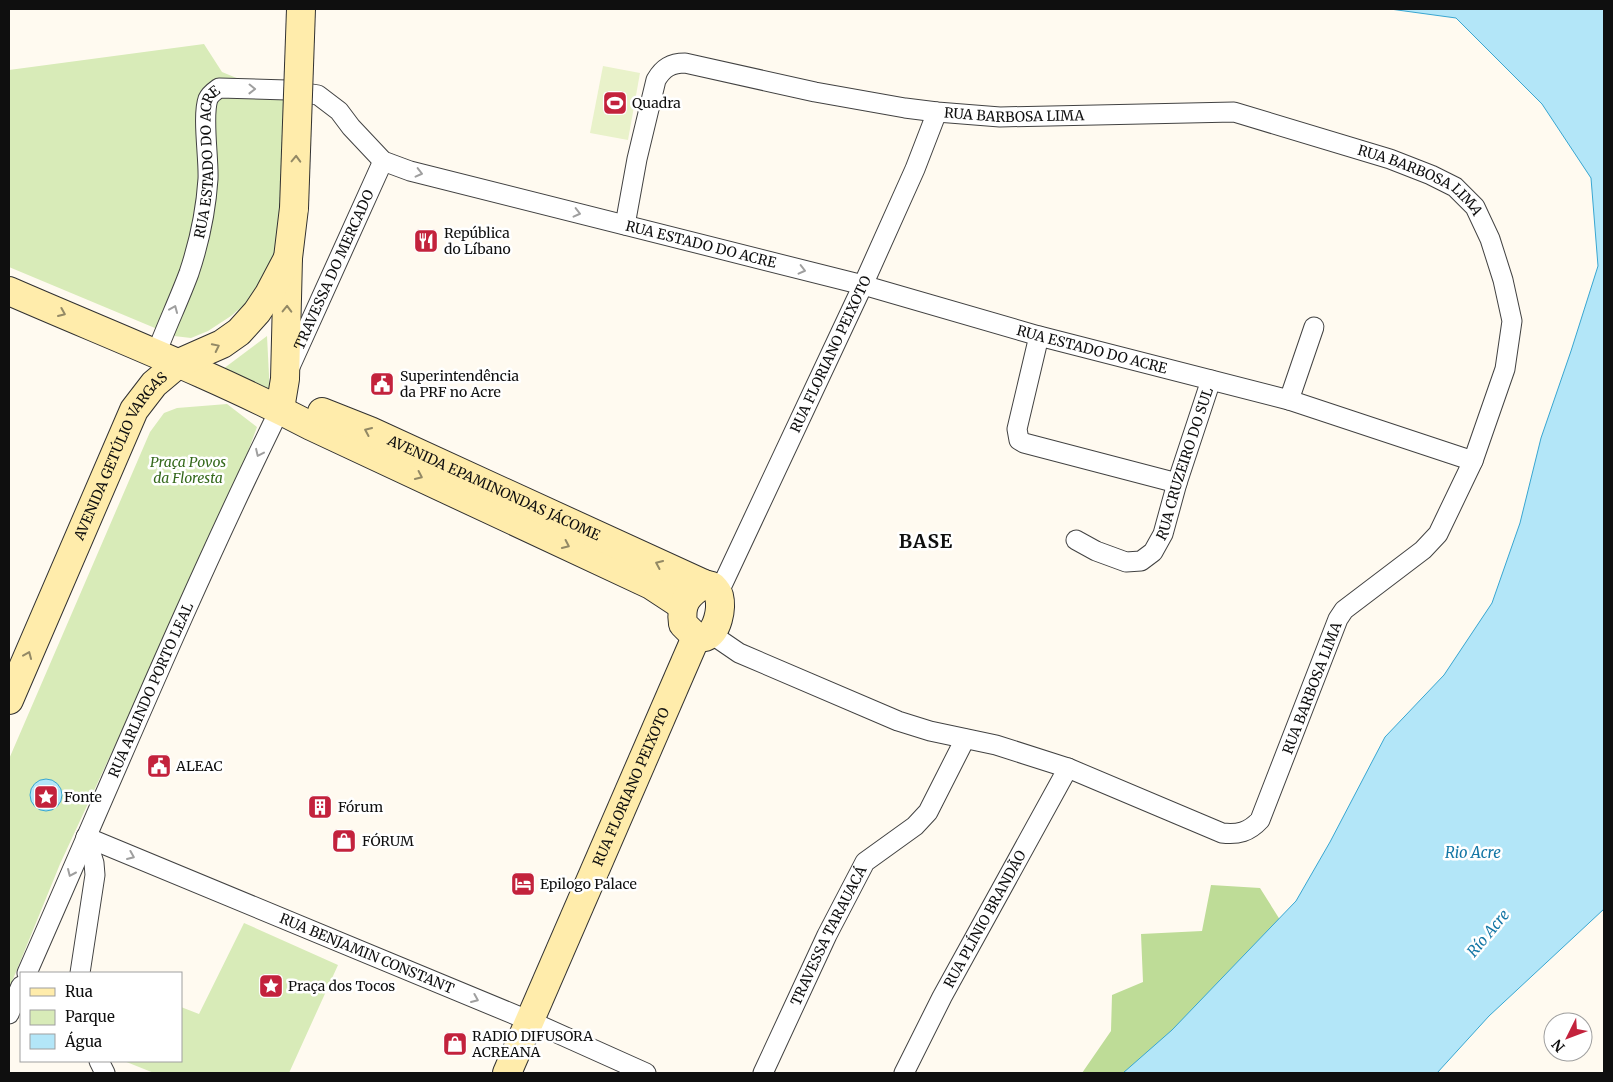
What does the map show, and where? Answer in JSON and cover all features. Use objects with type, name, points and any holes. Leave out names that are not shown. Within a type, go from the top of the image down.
[{"type":"main road","name":"AVENIDA GETÚLIO VARGAS","points":[[280,410],[285,379],[288,258],[294,208],[301,9]]},
{"type":"main road","name":"AVENIDA GETÚLIO VARGAS","points":[[9,700],[134,410],[154,384],[168,359],[222,344],[239,332],[269,294],[288,258]]},
{"type":"main road","name":"AVENIDA EPAMINONDAS JÁCOME","points":[[9,291],[168,359],[280,410],[651,585],[682,606]]},
{"type":"main road","name":"AVENIDA EPAMINONDAS JÁCOME","points":[[280,410],[326,412],[711,589]]},
{"type":"main road","name":"RUA FLORIANO PEIXOTO","points":[[507,1073],[704,634],[718,621],[720,605],[711,589],[692,592],[682,606]]},
{"type":"main road","points":[[682,606],[683,624],[704,634]]},
{"type":"street","name":"RUA BARBOSA LIMA","points":[[625,225],[637,160],[656,80],[661,71],[676,63],[815,92],[937,112],[1000,117],[1234,112],[1390,159],[1431,175],[1455,187],[1474,207],[1490,239],[1503,280],[1512,321],[1505,369],[1473,460],[1438,534],[1422,550],[1344,610],[1338,619],[1260,820],[1253,828],[1243,833],[1233,835],[1222,833],[1068,768]]},
{"type":"street","name":"RUA ESTADO DO ACRE","points":[[168,359],[163,334],[189,272],[202,224],[208,177],[206,116],[208,99],[219,88],[287,90],[318,95],[338,111],[384,161],[410,171],[863,285],[1039,336],[1289,400],[1473,460]]},
{"type":"street","name":"RUA FLORIANO PEIXOTO","points":[[711,589],[863,285],[915,169],[937,112]]},
{"type":"street","name":"TRAVESSA DO MERCADO","points":[[285,379],[384,161]]},
{"type":"street","points":[[1289,400],[1314,328]]},
{"type":"street","points":[[1039,336],[1017,435],[1024,443],[1177,483]]},
{"type":"street","name":"RUA CRUZEIRO DO SUL","points":[[1076,540],[1096,551],[1126,562],[1141,560],[1153,552],[1163,534],[1177,483],[1211,380]]},
{"type":"street","name":"RUA ARLINDO PORTO LEAL","points":[[27,972],[224,527],[280,410]]},
{"type":"street","points":[[704,634],[720,640],[739,653],[898,721],[930,731],[996,745],[1068,768]]},
{"type":"street","name":"TRAVESSA TARAUACÁ","points":[[763,1073],[827,935],[861,869],[869,858],[915,826],[928,812],[965,739]]},
{"type":"street","name":"RUA PLÍNIO BRANDÃO","points":[[904,1073],[942,997],[1068,768]]},
{"type":"street","points":[[80,972],[95,875],[94,863],[86,838]]},
{"type":"street","name":"RUA BENJAMIN CONSTANT","points":[[86,838],[530,1021],[646,1073]]},
{"type":"street","points":[[9,1014],[20,988]]},
{"type":"green space","points":[[204,44],[222,72],[290,100],[280,253],[258,293],[231,316],[208,331],[191,338],[174,336],[9,267],[9,70]]},
{"type":"green space","name":"Quadra","points":[[603,66],[640,73],[628,140],[590,133]]},
{"type":"green space","points":[[267,336],[270,395],[219,372]]},
{"type":"green space","name":"Praça Povos da Floresta","points":[[227,404],[257,427],[236,484],[60,864],[9,989],[9,759],[150,432],[164,413],[177,408]]},
{"type":"green space","points":[[1211,885],[1260,888],[1294,942],[1180,1073],[1082,1073],[1111,1031],[1112,995],[1143,982],[1141,934],[1202,931]]},
{"type":"green space","name":"Praça dos Tocos","points":[[244,923],[338,965],[289,1073],[154,1073],[126,1062],[182,1062],[182,1007],[199,1014]]},
{"type":"water","name":"Rio Acre","points":[[1390,9],[1604,9],[1604,909],[1489,1016],[1437,1073],[1123,1073],[1172,1030],[1296,901],[1330,842],[1385,737],[1444,675],[1492,603],[1520,523],[1541,438],[1598,266],[1591,178],[1542,104],[1456,18]]},
{"type":"water","points":[[46,779],[58,783],[62,795],[58,807],[46,811],[34,807],[30,795],[34,783]]},
{"type":"place","name":"Quadra","points":[[615,103]]},
{"type":"place","name":"República do Líbano","points":[[426,241]]},
{"type":"place","name":"Superintendência da PRF no Acre","points":[[382,384]]},
{"type":"place","name":"ALEAC","points":[[159,766]]},
{"type":"place","name":"Fonte","points":[[46,797]]},
{"type":"place","name":"Fórum","points":[[320,807]]},
{"type":"place","name":"FÓRUM","points":[[344,841]]},
{"type":"place","name":"Epilogo Palace","points":[[523,884]]},
{"type":"place","name":"Praça dos Tocos","points":[[271,986]]},
{"type":"place","name":"RADIO DIFUSORA ACREANA","points":[[455,1044]]},
{"type":"district","name":"BASE","points":[[926,541]]},
{"type":"water label","name":"Río Acre","points":[[1488,933]]}]
